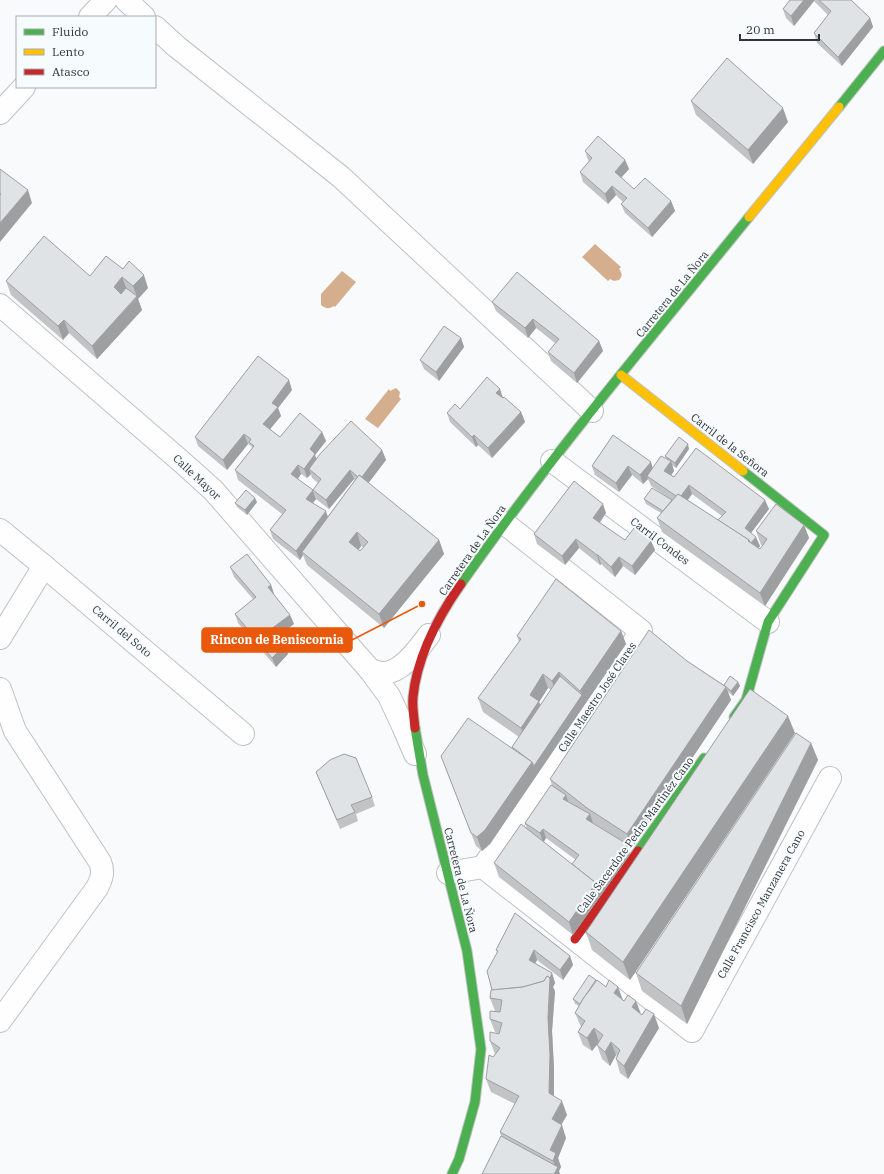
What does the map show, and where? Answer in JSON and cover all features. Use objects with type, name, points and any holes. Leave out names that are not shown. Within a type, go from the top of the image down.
[{"type":"main road","name":"Carretera de La Ñora","points":[[452,1174],[459,1159],[475,1102],[481,1049],[467,951],[423,775],[415,727],[412,699],[416,679],[435,626],[448,603],[504,523],[552,461],[884,51]]},
{"type":"main road","name":"Carril de la Señora","points":[[621,375],[824,535],[768,622]]},
{"type":"main road","points":[[727,726],[746,700],[768,622]]},
{"type":"main road","name":"Calle Sacerdote Pedro Martinéz Cano","points":[[575,939],[709,752]]},
{"type":"street","points":[[91,16],[106,0]]},
{"type":"street","points":[[126,0],[143,16]]},
{"type":"street","points":[[156,28],[177,47],[341,177],[592,411]]},
{"type":"street","points":[[0,113],[23,88]]},
{"type":"street","name":"Calle Mayor","points":[[0,305],[193,471],[213,490],[370,670],[392,702],[423,775]]},
{"type":"street","name":"Carril Condes","points":[[552,461],[768,622]]},
{"type":"street","name":"Calle Maestro José Clares","points":[[483,867],[641,631],[504,523]]},
{"type":"street","name":"Carril del Soto","points":[[0,530],[243,734]]},
{"type":"street","points":[[0,638],[44,566]]},
{"type":"street","points":[[370,670],[384,673],[398,668],[411,659],[435,626]]},
{"type":"street","points":[[0,689],[15,731],[96,855],[103,869],[102,878],[97,888],[0,1022]]},
{"type":"street","name":"Calle Francisco Manzanera Cano","points":[[575,939],[692,1031],[830,778]]},
{"type":"street","points":[[448,873],[483,867],[575,939]]},
{"type":"shaded area","points":[[595,244],[621,267],[619,269],[622,276],[619,280],[614,281],[610,279],[608,281],[582,257]]},
{"type":"shaded area","points":[[342,271],[356,282],[335,307],[326,308],[321,305],[321,294]]},
{"type":"shaded area","points":[[396,388],[400,392],[399,397],[401,399],[378,428],[365,419],[389,389],[390,391]]},
{"type":"building","points":[[790,0],[804,0],[791,16],[783,9]]},
{"type":"building","points":[[819,0],[851,0],[870,18],[838,57],[814,33],[831,11]]},
{"type":"building","points":[[727,58],[783,108],[748,150],[691,101]]},
{"type":"building","points":[[598,136],[625,160],[615,172],[634,189],[645,178],[671,201],[648,228],[621,204],[627,198],[612,186],[605,194],[580,172],[592,158],[585,151]]},
{"type":"building","points":[[0,169],[28,190],[0,223],[1,194]]},
{"type":"building","points":[[44,236],[90,276],[106,256],[123,269],[129,261],[144,275],[133,286],[122,277],[114,287],[121,294],[126,288],[137,296],[92,346],[64,320],[58,326],[6,281]]},
{"type":"building","points":[[517,272],[599,341],[574,373],[548,352],[559,339],[533,319],[525,328],[492,302]]},
{"type":"building","points":[[444,326],[461,338],[436,372],[420,360]]},
{"type":"building","points":[[258,356],[289,380],[272,403],[278,407],[263,424],[280,437],[300,413],[322,432],[310,449],[315,454],[304,469],[298,465],[291,474],[313,490],[306,499],[326,511],[296,551],[270,530],[286,510],[235,470],[254,446],[249,442],[251,439],[244,434],[223,460],[195,437]]},
{"type":"building","points":[[487,377],[500,389],[496,393],[503,398],[504,397],[521,412],[488,448],[474,435],[472,437],[447,413],[455,404],[460,409]]},
{"type":"building","points":[[351,421],[382,450],[362,477],[359,475],[358,477],[350,470],[326,500],[313,490],[321,479],[309,469],[320,454]]},
{"type":"building","points":[[613,435],[651,462],[640,475],[628,466],[616,483],[592,466]]},
{"type":"building","points":[[679,437],[688,444],[675,463],[665,456]]},
{"type":"building","points":[[696,448],[765,500],[745,528],[756,537],[751,543],[749,540],[718,520],[726,512],[689,485],[681,496],[678,494],[676,496],[647,476],[661,456],[671,461],[664,471],[674,477]]},
{"type":"building","points":[[359,475],[439,540],[379,614],[302,552]],"holes":[[[357,532],[368,542],[360,551],[349,542]]]},
{"type":"building","points":[[574,481],[603,504],[593,518],[625,540],[634,528],[651,541],[632,566],[619,557],[611,567],[598,555],[576,539],[562,556],[534,534]]},
{"type":"building","points":[[652,488],[672,500],[663,511],[644,499]]},
{"type":"building","points":[[246,490],[255,498],[245,510],[235,503]]},
{"type":"building","points":[[678,494],[749,540],[748,541],[760,549],[767,539],[756,531],[776,504],[804,525],[760,593],[657,518]]},
{"type":"building","points":[[247,554],[271,585],[268,587],[290,615],[271,629],[285,645],[272,658],[235,614],[256,597],[230,567]]},
{"type":"building","points":[[556,579],[621,631],[580,691],[559,672],[552,681],[543,674],[530,695],[539,701],[521,728],[478,698],[521,639],[517,636]]},
{"type":"building","points":[[649,630],[687,661],[726,687],[627,834],[587,808],[550,779]]},
{"type":"building","points":[[560,676],[582,695],[534,766],[532,762],[512,747]]},
{"type":"building","points":[[730,676],[738,682],[731,691],[724,685]]},
{"type":"building","points":[[750,689],[788,716],[623,962],[586,932]]},
{"type":"building","points":[[468,718],[532,762],[485,830],[477,837],[471,833],[441,756]]},
{"type":"building","points":[[796,733],[811,743],[681,1006],[636,973]]},
{"type":"building","points":[[344,754],[356,758],[372,797],[351,805],[355,812],[337,820],[316,772],[330,760]]},
{"type":"building","points":[[551,785],[566,795],[563,799],[590,814],[586,819],[627,844],[598,887],[596,883],[572,864],[579,855],[543,829],[540,833],[525,823]]},
{"type":"building","points":[[521,824],[596,883],[569,922],[494,863]]},
{"type":"building","points":[[515,913],[570,956],[560,970],[534,950],[529,960],[552,973],[550,978],[547,976],[544,981],[523,987],[492,990],[487,971],[498,951],[496,950]]},
{"type":"building","points":[[589,975],[596,980],[580,1004],[573,999]]},
{"type":"building","points":[[547,976],[550,978],[548,1018],[550,1055],[549,1093],[562,1101],[552,1119],[562,1125],[550,1150],[556,1153],[553,1161],[500,1132],[519,1096],[486,1079],[489,1055],[493,1057],[500,1048],[490,1041],[490,1032],[499,1034],[502,1023],[490,1019],[490,1011],[500,1012],[502,1000],[490,998],[491,990],[523,987],[544,981]]},
{"type":"building","points":[[597,980],[606,987],[609,980],[618,987],[614,993],[624,1001],[628,995],[636,1001],[632,1007],[642,1015],[646,1009],[654,1014],[624,1066],[616,1059],[620,1050],[611,1042],[605,1052],[597,1045],[603,1035],[594,1028],[587,1038],[578,1032],[585,1021],[575,1013]]},
{"type":"building","points":[[501,1136],[558,1167],[554,1174],[482,1174]]},
{"type":"traffic: fast","points":[[839,107],[884,51]]},
{"type":"traffic: fast","points":[[461,584],[565,444],[749,217]]},
{"type":"traffic: fast","points":[[734,717],[746,700],[768,622],[824,535],[743,471]]},
{"type":"traffic: fast","points":[[415,728],[423,775],[467,951],[481,1049],[475,1102],[459,1159],[452,1174]]},
{"type":"traffic: fast","points":[[638,851],[704,758]]},
{"type":"traffic: slow","points":[[749,217],[839,107]]},
{"type":"traffic: slow","points":[[621,375],[743,471]]},
{"type":"traffic: jam","points":[[415,728],[413,697],[419,667],[437,623],[461,584]]},
{"type":"traffic: jam","points":[[575,939],[638,851]]},
{"type":"place","name":"Rincon de Beniscornia","points":[[422,604]]}]
